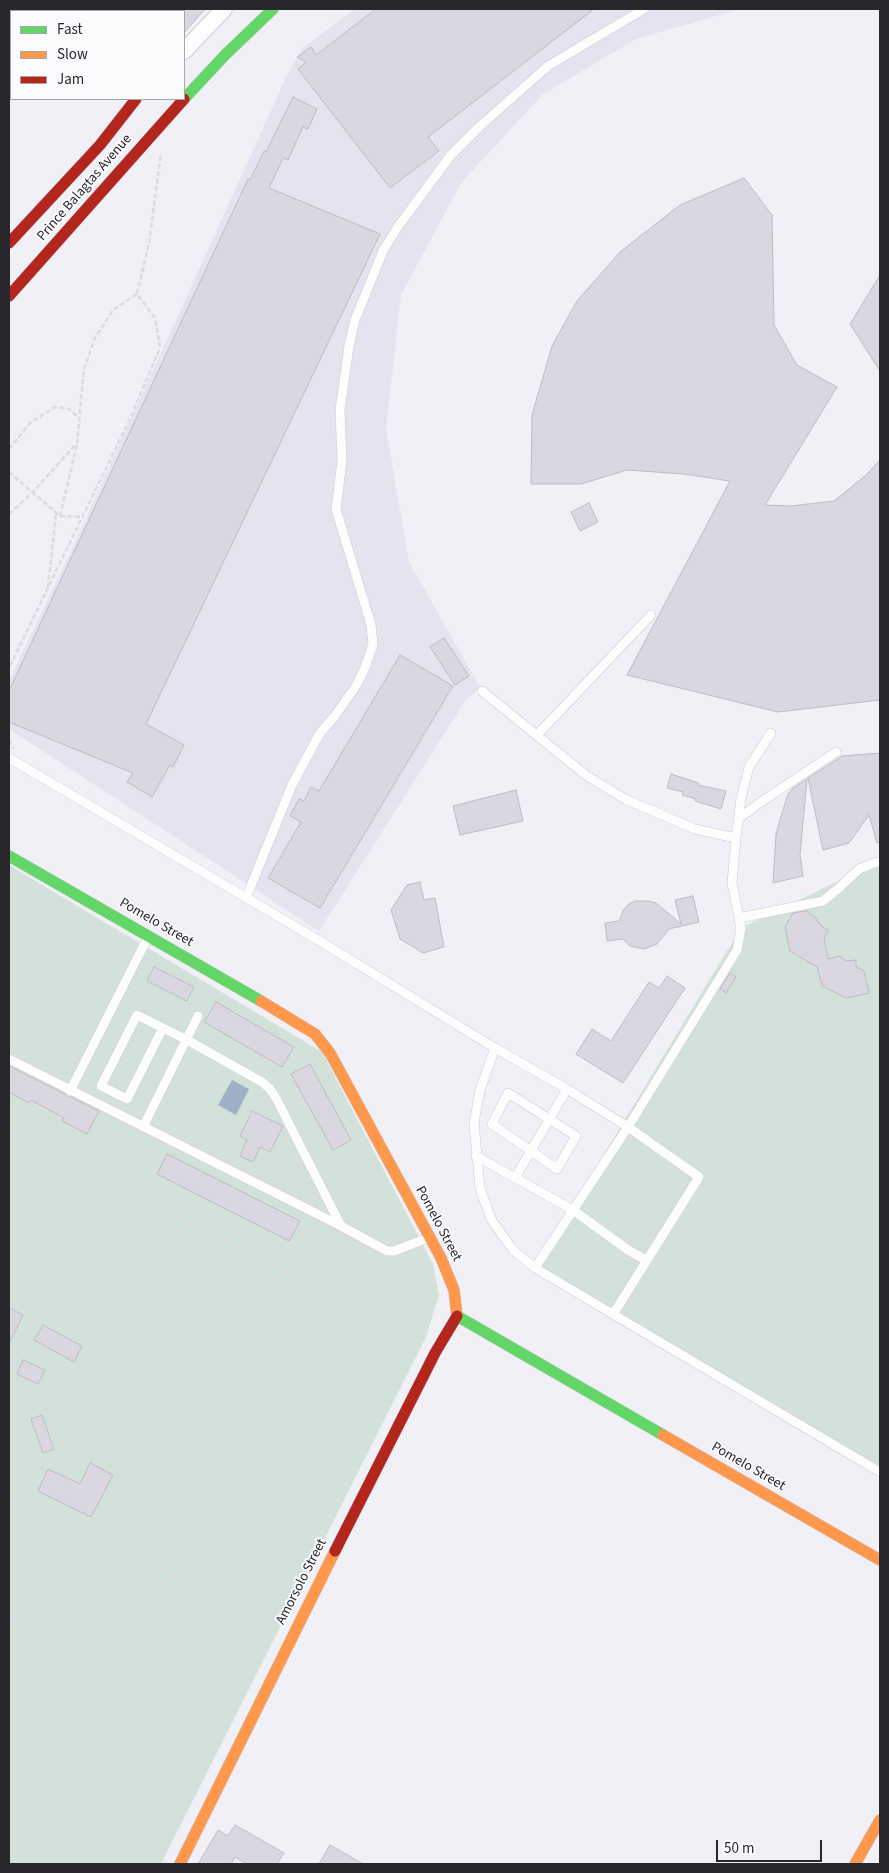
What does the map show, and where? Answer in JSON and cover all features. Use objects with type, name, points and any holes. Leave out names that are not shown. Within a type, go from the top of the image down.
[{"type":"street","points":[[185,50],[224,9]]},
{"type":"street","name":"Prince Balagtas Avenue","points":[[185,98],[225,55],[273,9]]},
{"type":"street","points":[[9,243],[100,145],[135,100]]},
{"type":"street","name":"Prince Balagtas Avenue","points":[[9,296],[183,100]]},
{"type":"street","name":"Pomelo Street","points":[[9,856],[296,1021],[315,1034],[330,1053],[428,1238],[441,1258],[454,1290],[457,1316],[880,1560]]},
{"type":"street","name":"Amorsolo Street","points":[[180,1864],[295,1629],[435,1353],[457,1316]]},
{"type":"street","points":[[855,1864],[880,1820]]},
{"type":"lane","points":[[246,898],[292,785],[320,733],[356,686],[365,668],[373,644],[369,616],[336,509],[342,461],[340,410],[349,346],[355,320],[383,251],[397,228],[451,155],[479,127],[548,66],[644,9]]},
{"type":"lane","points":[[537,735],[652,614]]},
{"type":"lane","points":[[482,691],[587,776],[625,799],[695,829],[736,838]]},
{"type":"lane","points":[[535,1268],[628,1127],[737,950],[741,928],[732,883],[738,819],[749,767],[770,733]]},
{"type":"lane","points":[[738,819],[760,802],[836,752]]},
{"type":"lane","points":[[9,758],[494,1048],[567,1089],[628,1127],[699,1177],[614,1313]]},
{"type":"lane","points":[[739,918],[823,901],[859,869],[880,862]]},
{"type":"lane","points":[[70,1090],[148,936]]},
{"type":"lane","points":[[163,1028],[127,1099],[101,1086],[136,1015],[163,1028],[187,1040],[262,1082],[270,1089],[342,1226]]},
{"type":"lane","points":[[143,1127],[198,1016]]},
{"type":"lane","points":[[494,1048],[480,1090],[474,1123],[476,1156],[480,1188],[491,1219],[513,1250],[535,1268],[880,1472]]},
{"type":"lane","points":[[9,1059],[390,1251],[428,1238]]},
{"type":"lane","points":[[515,1178],[567,1089]]},
{"type":"lane","points":[[508,1093],[576,1136],[557,1169],[531,1152],[492,1124],[508,1093]]},
{"type":"lane","points":[[476,1156],[574,1210],[628,1250],[646,1260]]},
{"type":"path","points":[[60,516],[77,443],[84,369],[95,338],[113,310],[137,294],[149,243],[162,145]]},
{"type":"path","points":[[9,668],[129,422],[160,348],[155,318],[137,294]]},
{"type":"path","points":[[9,449],[30,423],[55,407],[69,409],[79,418]]},
{"type":"path","points":[[9,514],[32,493],[77,443]]},
{"type":"path","points":[[9,472],[60,516],[84,517]]},
{"type":"path","points":[[48,588],[56,513]]},
{"type":"path","points":[[9,1132],[327,1292]]},
{"type":"path","points":[[9,1370],[106,1181]]},
{"type":"path","points":[[9,1496],[60,1523],[295,1629]]},
{"type":"path","points":[[9,1627],[60,1523]]},
{"type":"shaded area","points":[[354,9],[740,9],[636,39],[542,95],[461,183],[401,295],[386,428],[409,562],[480,687],[465,701],[319,931],[9,729],[9,681],[83,525],[288,73],[303,48]]},
{"type":"shaded area","points":[[880,861],[880,1475],[535,1268],[741,928]]},
{"type":"shaded area","points":[[9,865],[322,1052],[433,1264],[439,1295],[426,1337],[161,1864],[9,1864]]},
{"type":"water","points":[[232,1080],[249,1089],[236,1115],[218,1105]]},
{"type":"building","points":[[205,9],[185,32],[185,10]]},
{"type":"building","points":[[376,9],[594,9],[428,137],[439,151],[390,188],[298,69],[306,62],[297,57],[311,47],[316,55]]},
{"type":"building","points":[[293,97],[317,109],[308,129],[303,127],[288,160],[283,158],[269,188],[380,234],[146,724],[184,745],[173,767],[170,765],[152,797],[127,782],[133,773],[9,722],[9,691],[248,179],[250,180],[264,151],[266,152]]},
{"type":"building","points":[[744,178],[772,215],[774,325],[797,365],[837,387],[765,505],[791,506],[834,501],[865,476],[880,460],[880,700],[778,712],[627,675],[730,481],[684,474],[627,470],[581,484],[531,484],[532,415],[552,346],[577,301],[620,252],[680,205]]},
{"type":"building","points":[[880,275],[880,371],[850,324]]},
{"type":"building","points":[[589,503],[598,522],[580,531],[571,512]]},
{"type":"building","points":[[444,638],[469,676],[455,685],[430,647]]},
{"type":"building","points":[[400,655],[453,686],[320,908],[268,878],[301,822],[290,816],[299,799],[304,801],[311,787],[319,791]]},
{"type":"building","points":[[880,753],[880,842],[877,843],[869,815],[849,843],[823,850],[808,778],[842,756]]},
{"type":"building","points":[[671,774],[699,783],[698,785],[726,791],[721,809],[695,801],[696,799],[682,795],[683,792],[667,788]]},
{"type":"building","points":[[807,779],[800,855],[803,876],[773,883],[776,834],[788,794],[793,788]]},
{"type":"building","points":[[516,790],[523,821],[460,835],[453,806]]},
{"type":"building","points":[[420,882],[424,900],[435,898],[444,947],[423,953],[400,939],[391,910],[407,885]]},
{"type":"building","points":[[693,896],[699,922],[669,929],[657,944],[644,949],[630,946],[623,939],[607,941],[605,923],[619,921],[624,909],[629,904],[635,901],[656,903],[681,924],[675,900]]},
{"type":"building","points":[[806,911],[815,917],[821,926],[828,930],[824,938],[828,959],[840,956],[846,961],[856,960],[856,967],[864,971],[869,993],[846,998],[822,986],[817,967],[790,951],[785,927],[793,913]]},
{"type":"building","points":[[154,967],[194,987],[187,1001],[147,981]]},
{"type":"building","points":[[730,973],[736,977],[726,993],[720,989]]},
{"type":"building","points":[[667,976],[685,988],[623,1083],[576,1054],[592,1029],[611,1041],[649,982],[659,988]]},
{"type":"building","points":[[216,1002],[294,1047],[282,1067],[204,1022]]},
{"type":"building","points":[[310,1064],[351,1140],[333,1150],[291,1074]]},
{"type":"building","points":[[9,1066],[99,1111],[87,1134],[62,1121],[64,1118],[31,1100],[29,1103],[9,1092]]},
{"type":"building","points":[[252,1111],[283,1126],[270,1152],[260,1147],[253,1162],[240,1156],[247,1140],[240,1136]]},
{"type":"building","points":[[167,1154],[300,1221],[289,1241],[157,1174]]},
{"type":"building","points":[[9,1308],[23,1315],[9,1343]]},
{"type":"building","points":[[43,1325],[82,1346],[74,1362],[34,1340]]},
{"type":"building","points":[[23,1360],[45,1370],[38,1384],[17,1374]]},
{"type":"building","points":[[42,1415],[54,1449],[43,1453],[31,1419]]},
{"type":"building","points":[[90,1463],[113,1475],[91,1517],[38,1491],[48,1469],[80,1484]]},
{"type":"building","points":[[235,1825],[284,1853],[277,1864],[247,1864],[235,1857],[231,1864],[198,1864],[218,1830],[228,1836]]},
{"type":"building","points":[[330,1845],[363,1864],[319,1864]]},
{"type":"traffic: fast","points":[[185,98],[225,55],[273,9]]},
{"type":"traffic: fast","points":[[9,856],[261,1001]]},
{"type":"traffic: fast","points":[[457,1316],[663,1435]]},
{"type":"traffic: slow","points":[[261,1001],[315,1034],[330,1053],[441,1258],[454,1290],[457,1316]]},
{"type":"traffic: slow","points":[[663,1435],[880,1560]]},
{"type":"traffic: slow","points":[[180,1864],[335,1551]]},
{"type":"traffic: slow","points":[[855,1864],[880,1820]]},
{"type":"traffic: jam","points":[[9,243],[100,145],[135,100]]},
{"type":"traffic: jam","points":[[9,296],[183,100]]},
{"type":"traffic: jam","points":[[335,1551],[435,1353],[457,1316]]}]
